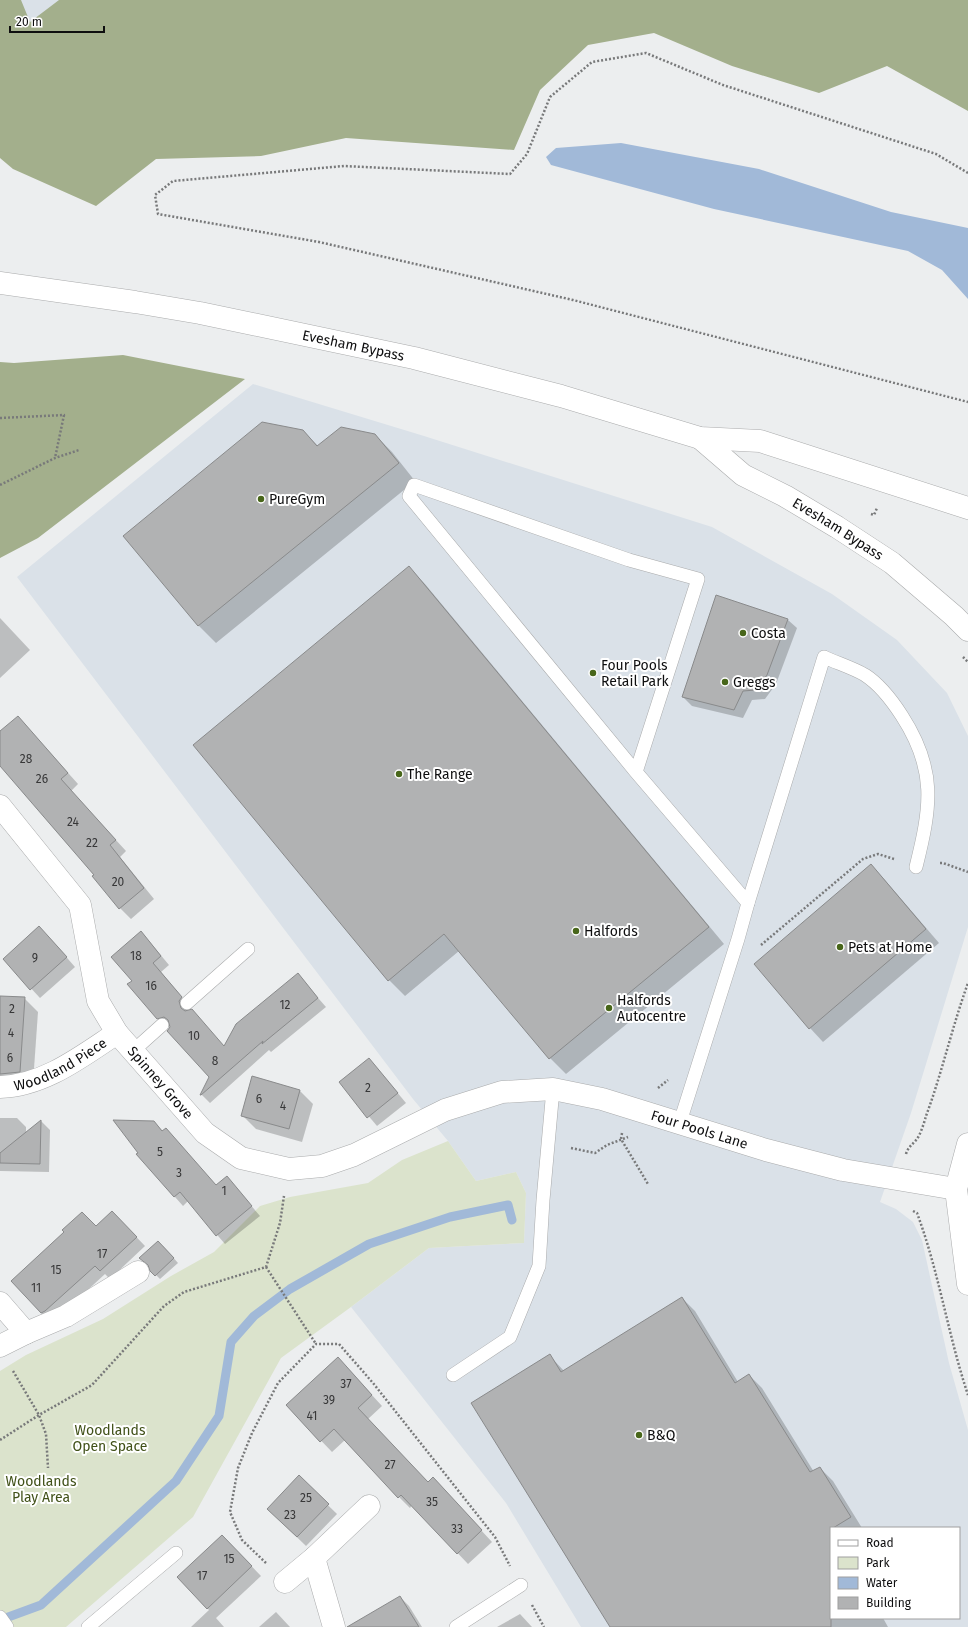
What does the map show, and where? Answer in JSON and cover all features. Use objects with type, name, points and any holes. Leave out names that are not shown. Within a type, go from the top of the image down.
[{"type":"main road","name":"Evesham Bypass","points":[[0,283],[135,302],[200,313],[414,358],[561,396],[700,438],[760,440],[968,508]]},
{"type":"main road","name":"Evesham Bypass","points":[[700,438],[742,475],[785,496],[837,527],[892,563],[954,616],[968,630]]},
{"type":"main road","name":"Spinney Grove","points":[[0,806],[80,905],[98,1002],[117,1033],[205,1133],[241,1158],[289,1169],[322,1166],[354,1155],[445,1110]]},
{"type":"main road","name":"Woodland Piece","points":[[0,1087],[8,1087],[35,1081],[68,1065],[117,1033]]},
{"type":"main road","name":"Four Pools Lane","points":[[445,1110],[502,1092],[553,1089],[602,1099],[766,1150],[843,1170],[956,1190]]},
{"type":"main road","points":[[968,1144],[956,1190],[968,1284]]},
{"type":"main road","points":[[0,1346],[66,1316],[138,1272]]},
{"type":"main road","points":[[0,1303],[26,1333]]},
{"type":"main road","points":[[285,1582],[314,1558],[369,1506]]},
{"type":"main road","points":[[314,1558],[334,1627]]},
{"type":"lane","points":[[636,772],[698,579],[629,560],[414,484],[409,496],[636,772],[748,904]]},
{"type":"lane","points":[[680,1122],[738,939],[824,657],[866,676],[892,700],[911,730],[925,763],[929,797],[926,827],[916,867]]},
{"type":"lane","points":[[187,1003],[248,949]]},
{"type":"lane","points":[[133,1051],[162,1025]]},
{"type":"lane","points":[[452,1375],[510,1337],[539,1266],[543,1200],[553,1089]]},
{"type":"lane","points":[[88,1627],[176,1553]]},
{"type":"lane","points":[[456,1627],[521,1585]]},
{"type":"lane","points":[[0,1617],[7,1627]]},
{"type":"path","points":[[968,173],[936,154],[723,85],[646,53],[592,62],[550,97],[527,154],[510,174],[344,166],[173,181],[155,195],[158,214],[319,242],[573,300],[968,402]]},
{"type":"path","points":[[0,418],[64,415],[55,458]]},
{"type":"path","points":[[0,485],[55,458],[79,450]]},
{"type":"path","points":[[266,1267],[280,1223],[289,1169]]},
{"type":"path","points":[[266,1267],[316,1344]]},
{"type":"path","points":[[0,1440],[39,1415],[92,1385],[164,1306],[184,1292],[208,1283],[266,1267]]},
{"type":"path","points":[[285,1582],[242,1540],[230,1512],[238,1468],[252,1433],[278,1383],[316,1344],[339,1344],[374,1383],[494,1537],[544,1627]]},
{"type":"path","points":[[12,1369],[39,1415],[46,1434],[48,1468]]},
{"type":"shaded area","points":[[19,0],[65,0],[30,22]]},
{"type":"shaded area","points":[[253,384],[424,436],[712,527],[832,594],[897,640],[947,693],[968,736],[968,927],[911,1113],[880,1202],[896,1209],[913,1222],[922,1240],[949,1363],[968,1430],[968,1627],[581,1627],[506,1503],[351,1307],[429,1248],[524,1243],[526,1193],[516,1172],[476,1181],[448,1141],[413,1099],[17,577]]},
{"type":"green space","points":[[0,0],[21,0],[30,22],[59,0],[968,0],[968,111],[887,66],[819,93],[732,66],[654,33],[588,45],[540,90],[514,150],[346,138],[261,156],[156,159],[96,206],[13,169],[0,158]]},
{"type":"green space","points":[[123,355],[245,379],[38,538],[0,558],[0,362],[14,363]]},
{"type":"green space","name":"Woodlands Open Space","points":[[448,1141],[476,1181],[516,1172],[526,1193],[524,1243],[429,1248],[281,1358],[193,1517],[66,1627],[0,1627],[0,1371],[26,1355],[103,1319],[171,1276],[214,1252],[260,1206],[290,1197],[368,1183],[402,1160]]},
{"type":"water","points":[[621,143],[759,169],[891,212],[968,228],[968,299],[942,270],[908,251],[714,209],[551,165],[546,157],[556,148]]},
{"type":"building","name":"PureGym","points":[[262,422],[303,430],[317,446],[341,427],[375,434],[399,463],[198,626],[123,536]]},
{"type":"building","name":"The Range","points":[[409,566],[709,927],[549,1059],[444,934],[388,981],[193,745]]},
{"type":"building","points":[[716,595],[788,619],[767,675],[756,690],[743,691],[734,710],[682,697]]},
{"type":"building","points":[[18,716],[68,773],[61,779],[116,840],[110,845],[144,888],[119,909],[92,876],[94,875],[0,766],[0,731]]},
{"type":"building","name":"Pets at Home","points":[[871,864],[926,929],[809,1029],[754,964]]},
{"type":"building","points":[[39,926],[67,957],[30,990],[3,959]]},
{"type":"building","points":[[141,931],[161,956],[153,963],[182,997],[179,1001],[181,1008],[185,1011],[192,1009],[224,1046],[236,1024],[298,973],[318,998],[262,1044],[263,1041],[200,1095],[209,1077],[167,1031],[170,1027],[168,1020],[164,1017],[157,1019],[127,984],[132,981],[111,957]]},
{"type":"building","points":[[0,996],[25,997],[20,1072],[0,1074]]},
{"type":"building","points":[[369,1058],[398,1093],[367,1118],[339,1082]]},
{"type":"building","points":[[252,1076],[300,1090],[289,1129],[241,1116]]},
{"type":"building","points":[[41,1120],[40,1164],[0,1163],[0,1153]]},
{"type":"building","points":[[113,1120],[154,1121],[162,1131],[166,1128],[216,1185],[227,1176],[252,1206],[216,1236],[180,1192],[174,1197],[136,1154],[138,1153]]},
{"type":"building","points":[[112,1211],[137,1237],[100,1271],[95,1266],[41,1313],[11,1281],[64,1232],[62,1230],[82,1212],[96,1226]]},
{"type":"building","points":[[158,1241],[174,1258],[155,1276],[150,1271],[148,1265],[139,1258]]},
{"type":"building","name":"B&Q","points":[[682,1297],[735,1383],[749,1374],[810,1472],[820,1467],[851,1517],[835,1527],[830,1527],[831,1627],[610,1627],[471,1403],[550,1354],[561,1372]]},
{"type":"building","points":[[338,1357],[372,1395],[358,1408],[428,1482],[433,1477],[482,1530],[457,1554],[401,1495],[398,1498],[334,1429],[320,1442],[286,1405]]},
{"type":"building","points":[[299,1475],[329,1504],[297,1537],[267,1509]]},
{"type":"building","points":[[222,1535],[252,1566],[207,1609],[177,1577]]},
{"type":"building","points":[[400,1596],[419,1627],[347,1627]]},
{"type":"waterway","points":[[0,1620],[41,1605],[176,1481],[219,1416],[231,1342],[254,1316],[290,1289],[369,1244],[450,1217],[508,1205],[512,1220]]},
{"type":"place","name":"PureGym","points":[[261,499]]},
{"type":"place","name":"Costa","points":[[743,633]]},
{"type":"place","name":"Four Pools Retail Park","points":[[593,673]]},
{"type":"place","name":"Greggs","points":[[725,682]]},
{"type":"place","name":"The Range","points":[[399,774]]},
{"type":"place","name":"Halfords","points":[[576,931]]},
{"type":"place","name":"Pets at Home","points":[[840,947]]},
{"type":"place","name":"Halfords Autocentre","points":[[609,1008]]},
{"type":"place","name":"B&Q","points":[[639,1435]]},
{"type":"park label","name":"Woodlands Play Area","points":[[41,1490]]}]
